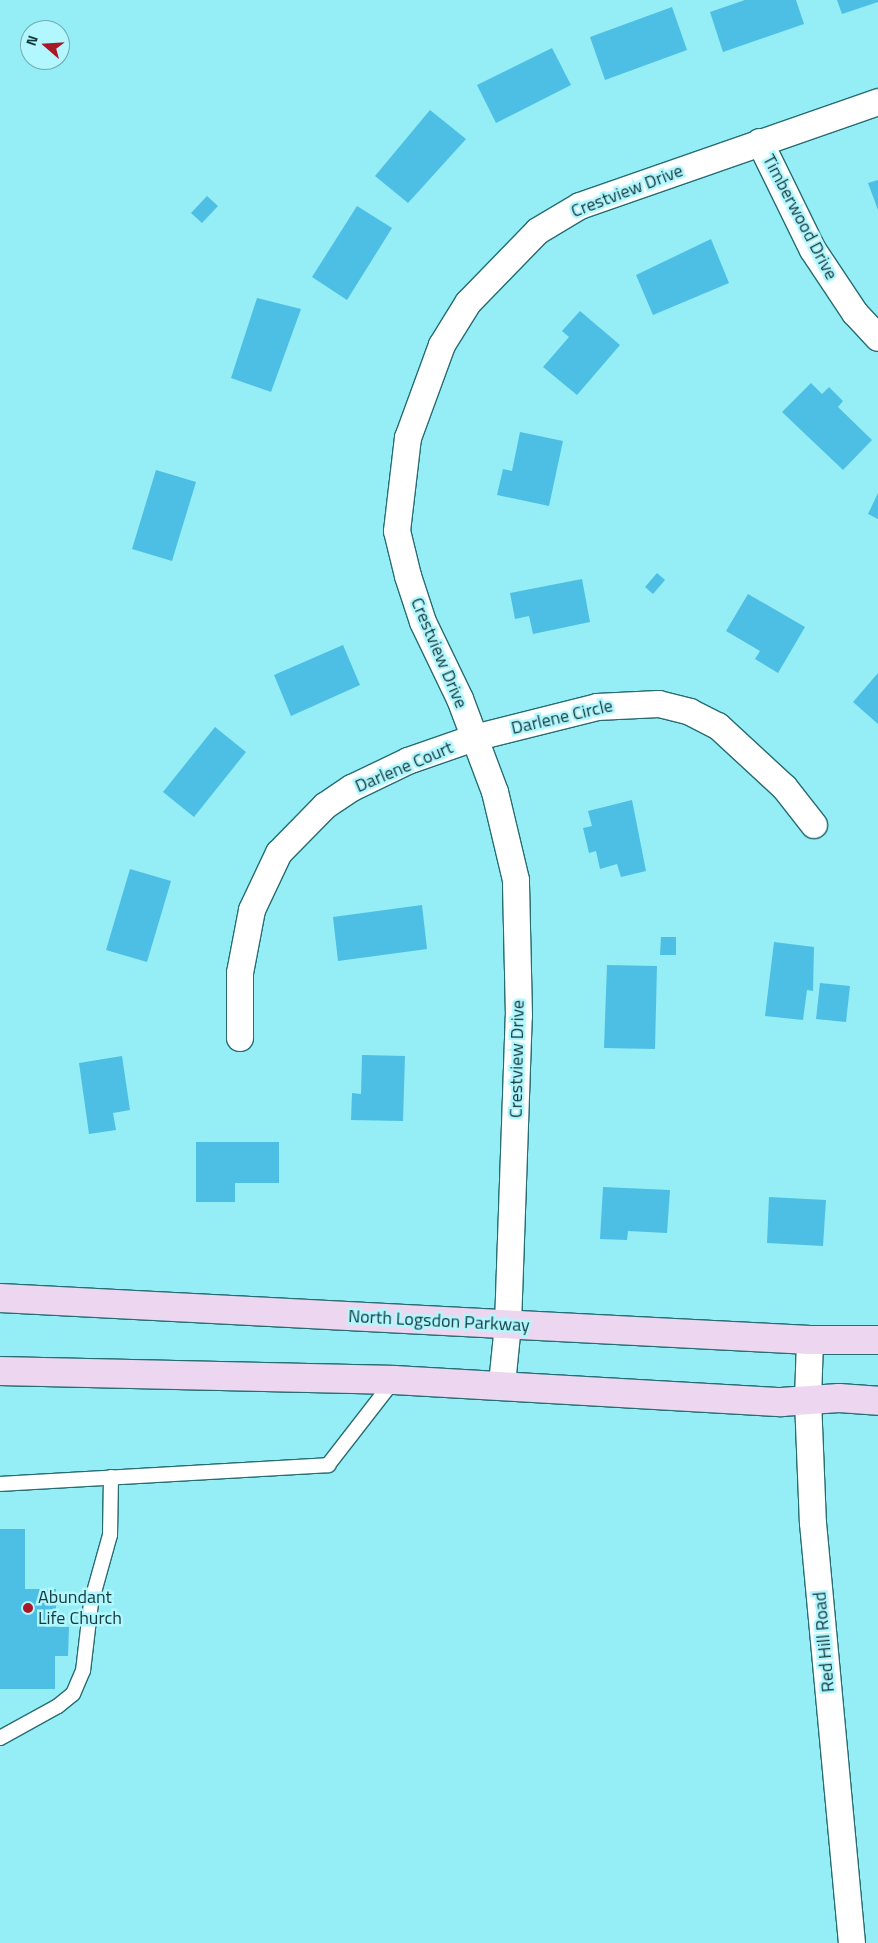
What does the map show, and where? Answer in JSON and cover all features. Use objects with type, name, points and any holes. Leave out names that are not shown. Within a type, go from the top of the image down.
[{"type":"main road","name":"North Logsdon Parkway","points":[[0,1298],[508,1326],[810,1340],[878,1340]]},
{"type":"main road","points":[[0,1371],[394,1380],[502,1384],[781,1402],[808,1400],[878,1401]]},
{"type":"street","name":"Crestview Drive","points":[[502,1384],[508,1326],[519,926],[516,880],[506,834],[474,738],[460,699],[423,622],[397,531],[408,438],[442,345],[468,303],[538,231],[580,206],[878,102]]},
{"type":"street","name":"Timberwood Drive","points":[[760,142],[813,250],[855,313],[878,338]]},
{"type":"street","name":"Darlene Circle","points":[[474,738],[628,703],[658,704],[690,712],[718,726],[743,745],[814,825]]},
{"type":"street","name":"Darlene Court","points":[[240,1038],[240,973],[252,910],[280,853],[325,806],[352,788],[408,761],[474,738]]},
{"type":"street","name":"Red Hill Road","points":[[810,1340],[808,1400],[813,1523],[852,1943]]},
{"type":"lane","points":[[0,1484],[328,1465],[394,1380]]},
{"type":"lane","points":[[0,1738],[58,1706],[73,1694],[84,1671],[91,1604],[110,1535],[111,1477]]},
{"type":"building","points":[[745,0],[796,0],[804,24],[723,52],[710,12]]},
{"type":"building","points":[[837,0],[878,0],[878,2],[842,14]]},
{"type":"building","points":[[672,7],[687,50],[605,80],[590,37]]},
{"type":"building","points":[[552,48],[571,85],[496,123],[477,85]]},
{"type":"building","points":[[430,110],[466,139],[408,203],[375,176]]},
{"type":"building","points":[[878,180],[878,210],[868,183]]},
{"type":"building","points":[[207,196],[218,206],[202,223],[191,213]]},
{"type":"building","points":[[357,206],[392,228],[347,300],[312,277]]},
{"type":"building","points":[[711,239],[729,283],[653,315],[636,275]]},
{"type":"building","points":[[257,298],[301,309],[271,392],[231,378]]},
{"type":"building","points":[[580,311],[620,345],[577,395],[543,367],[569,337],[562,331]]},
{"type":"building","points":[[811,383],[822,394],[829,387],[843,401],[838,407],[872,440],[843,470],[782,412]]},
{"type":"building","points":[[520,432],[563,441],[549,506],[497,495],[503,469],[512,471]]},
{"type":"building","points":[[156,470],[196,482],[172,561],[132,549]]},
{"type":"building","points":[[878,493],[878,519],[868,514]]},
{"type":"building","points":[[657,573],[665,580],[653,594],[645,587]]},
{"type":"building","points":[[582,579],[590,622],[533,634],[529,616],[515,619],[510,593]]},
{"type":"building","points":[[748,594],[805,627],[778,673],[755,659],[760,651],[726,631]]},
{"type":"building","points":[[343,645],[360,685],[291,716],[274,675]]},
{"type":"building","points":[[878,673],[878,724],[853,702]]},
{"type":"building","points":[[215,727],[246,752],[194,817],[163,792]]},
{"type":"building","points":[[632,800],[646,871],[621,877],[617,864],[600,869],[596,851],[589,853],[583,828],[592,826],[588,811]]},
{"type":"building","points":[[130,869],[171,881],[147,962],[106,950]]},
{"type":"building","points":[[422,905],[427,949],[338,961],[333,917]]},
{"type":"building","points":[[661,937],[676,937],[676,955],[660,955]]},
{"type":"building","points":[[774,942],[814,947],[813,991],[807,990],[803,1020],[765,1016]]},
{"type":"building","points":[[607,965],[657,966],[655,1049],[604,1048]]},
{"type":"building","points":[[820,983],[850,986],[846,1022],[816,1019]]},
{"type":"building","points":[[362,1055],[405,1056],[403,1121],[351,1120],[352,1093],[361,1094]]},
{"type":"building","points":[[122,1056],[130,1110],[113,1113],[116,1130],[89,1134],[79,1063]]},
{"type":"building","points":[[196,1142],[279,1142],[279,1183],[235,1183],[235,1202],[196,1202]]},
{"type":"building","points":[[603,1187],[670,1190],[667,1233],[628,1231],[627,1240],[600,1239]]},
{"type":"building","points":[[769,1197],[826,1200],[823,1246],[767,1243]]},
{"type":"building","name":"Abundant Life Church","points":[[0,1529],[25,1529],[25,1589],[56,1589],[56,1627],[69,1627],[68,1656],[55,1656],[55,1689],[0,1689]]},
{"type":"place","name":"Abundant Life Church","points":[[28,1608]]}]
